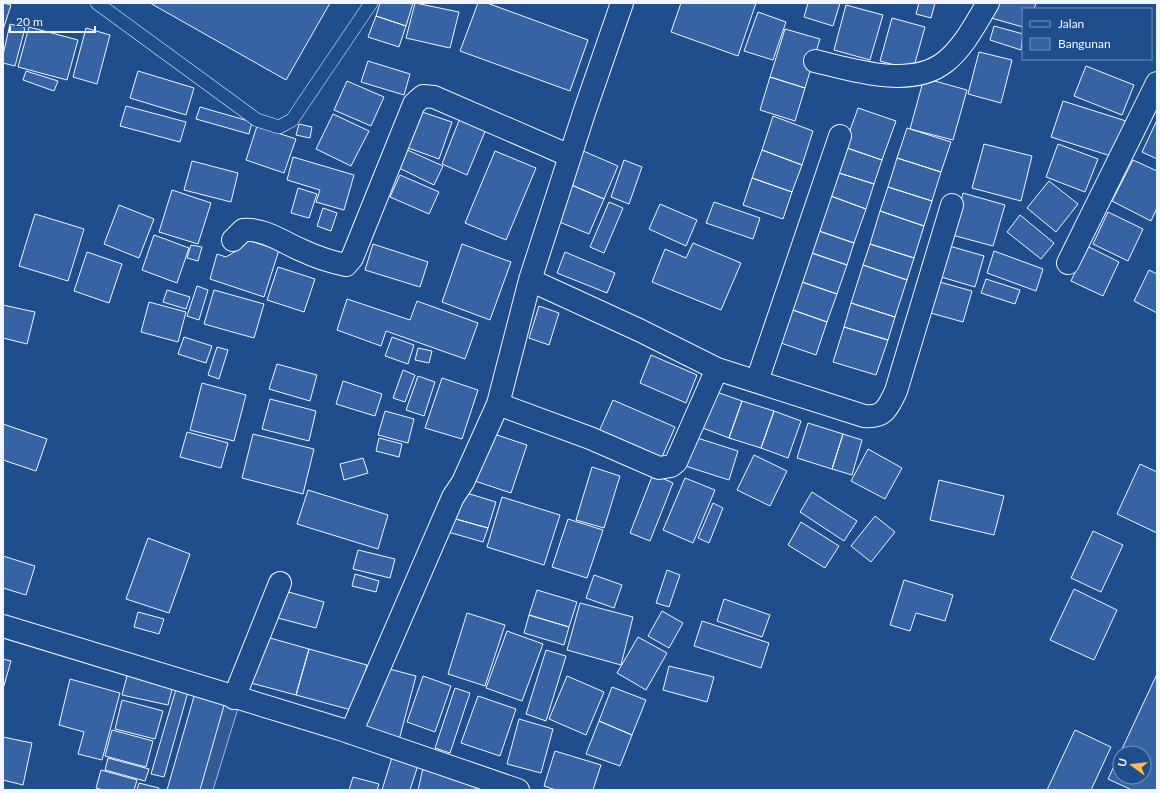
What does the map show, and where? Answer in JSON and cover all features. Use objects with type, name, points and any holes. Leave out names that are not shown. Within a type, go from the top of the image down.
[{"type":"street","points":[[351,733],[453,497],[463,482],[498,404],[530,280],[622,3]]},
{"type":"street","points":[[815,61],[875,75],[897,76],[924,72],[944,63],[959,48],[988,3]]},
{"type":"street","points":[[1068,263],[1157,83]]},
{"type":"street","points":[[233,240],[243,230],[254,228],[302,251],[346,265],[352,258],[414,104],[423,96],[434,97],[570,156]]},
{"type":"street","points":[[757,381],[840,136]]},
{"type":"street","points":[[530,280],[639,330],[717,369],[864,416],[874,417],[884,412],[890,405],[896,391],[952,205]]},
{"type":"street","points":[[498,404],[590,438],[659,468],[671,466],[676,462],[717,369]]},
{"type":"street","points":[[234,698],[280,583]]},
{"type":"street","points":[[3,626],[351,733],[518,790]]},
{"type":"lane","points":[[97,3],[258,120],[279,127],[292,120],[371,3]]},
{"type":"shaded area","points":[[203,696],[239,705],[213,790],[176,790]]},
{"type":"building","points":[[3,3],[11,5],[3,30]]},
{"type":"building","points":[[150,3],[330,3],[286,80]]},
{"type":"building","points":[[380,3],[413,3],[406,26],[376,16]]},
{"type":"building","points":[[415,3],[459,12],[450,48],[406,38]]},
{"type":"building","points":[[478,3],[487,3],[588,40],[570,91],[460,51]]},
{"type":"building","points":[[681,3],[756,3],[738,56],[671,32]]},
{"type":"building","points":[[808,3],[840,3],[833,26],[804,17]]},
{"type":"building","points":[[919,3],[935,3],[931,18],[916,14]]},
{"type":"building","points":[[995,3],[1036,3],[1034,8],[1022,8],[1022,27],[991,18]]},
{"type":"building","points":[[846,5],[883,15],[870,60],[834,50]]},
{"type":"building","points":[[758,12],[786,22],[773,60],[744,51]]},
{"type":"building","points":[[376,16],[406,26],[399,47],[368,37]]},
{"type":"building","points":[[892,18],[925,27],[913,70],[880,61]]},
{"type":"building","points":[[10,24],[25,28],[15,66],[3,63],[3,55]]},
{"type":"building","points":[[994,26],[1022,34],[1021,50],[990,40]]},
{"type":"building","points":[[29,27],[78,40],[67,80],[18,67]]},
{"type":"building","points":[[86,28],[110,35],[97,84],[73,77]]},
{"type":"building","points":[[785,29],[820,39],[805,88],[770,77]]},
{"type":"building","points":[[979,52],[1012,60],[1001,103],[968,94]]},
{"type":"building","points":[[368,61],[410,74],[404,95],[361,82]]},
{"type":"building","points":[[1086,66],[1134,85],[1122,115],[1074,96]]},
{"type":"building","points":[[26,71],[58,81],[54,91],[23,80]]},
{"type":"building","points":[[138,71],[194,88],[186,115],[130,98]]},
{"type":"building","points":[[770,77],[805,88],[795,121],[760,110]]},
{"type":"building","points":[[924,78],[967,90],[953,140],[910,129]]},
{"type":"building","points":[[347,81],[384,97],[371,126],[334,110]]},
{"type":"building","points":[[1063,101],[1126,121],[1114,157],[1051,137]]},
{"type":"building","points":[[126,106],[186,122],[180,142],[120,126]]},
{"type":"building","points":[[200,107],[252,122],[249,134],[196,119]]},
{"type":"building","points":[[858,108],[896,121],[882,160],[844,147]]},
{"type":"building","points":[[416,110],[452,122],[439,159],[403,146]]},
{"type":"building","points":[[333,114],[369,131],[351,166],[316,149]]},
{"type":"building","points":[[773,116],[813,131],[802,165],[762,150]]},
{"type":"building","points":[[460,118],[486,129],[467,175],[442,164]]},
{"type":"building","points":[[1157,120],[1157,159],[1142,152]]},
{"type":"building","points":[[299,124],[312,127],[310,138],[296,135]]},
{"type":"building","points":[[257,126],[296,139],[284,173],[246,160]]},
{"type":"building","points":[[907,128],[951,142],[941,172],[897,158]]},
{"type":"building","points":[[984,144],[1032,156],[1021,201],[972,188]]},
{"type":"building","points":[[1058,144],[1098,159],[1085,192],[1046,177]]},
{"type":"building","points":[[844,147],[882,160],[874,184],[836,172]]},
{"type":"building","points":[[403,148],[443,166],[434,185],[395,166]]},
{"type":"building","points":[[581,150],[618,166],[604,199],[567,183]]},
{"type":"building","points":[[762,150],[802,165],[792,192],[752,178]]},
{"type":"building","points":[[495,151],[536,168],[506,240],[465,223]]},
{"type":"building","points":[[293,157],[354,175],[344,210],[316,202],[320,190],[287,180]]},
{"type":"building","points":[[897,158],[941,172],[932,201],[888,187]]},
{"type":"building","points":[[624,160],[642,167],[629,204],[611,197]]},
{"type":"building","points":[[1133,160],[1157,171],[1157,208],[1151,221],[1112,201]]},
{"type":"building","points":[[192,161],[238,173],[231,202],[184,190]]},
{"type":"building","points":[[836,172],[874,184],[866,209],[828,195]]},
{"type":"building","points":[[400,175],[439,192],[429,214],[390,197]]},
{"type":"building","points":[[752,178],[792,192],[783,219],[743,205]]},
{"type":"building","points":[[1049,181],[1078,204],[1056,232],[1027,208]]},
{"type":"building","points":[[567,183],[604,199],[589,234],[552,219]]},
{"type":"building","points":[[888,187],[932,201],[924,226],[880,211]]},
{"type":"building","points":[[298,188],[317,194],[309,218],[291,213]]},
{"type":"building","points":[[172,190],[211,203],[198,244],[159,232]]},
{"type":"building","points":[[963,193],[1005,205],[993,246],[952,235]]},
{"type":"building","points":[[828,195],[866,209],[854,243],[816,230]]},
{"type":"building","points":[[609,202],[623,208],[604,253],[590,247]]},
{"type":"building","points":[[714,202],[760,218],[753,239],[706,223]]},
{"type":"building","points":[[660,204],[697,220],[686,246],[649,229]]},
{"type":"building","points":[[119,205],[154,219],[139,258],[104,244]]},
{"type":"building","points":[[323,208],[337,213],[331,231],[317,226]]},
{"type":"building","points":[[880,211],[924,226],[914,258],[870,244]]},
{"type":"building","points":[[1108,212],[1143,229],[1128,261],[1093,244]]},
{"type":"building","points":[[35,214],[84,229],[68,281],[19,266]]},
{"type":"building","points":[[1020,215],[1054,243],[1041,259],[1007,232]]},
{"type":"building","points":[[816,230],[854,243],[847,265],[809,252]]},
{"type":"building","points":[[154,235],[189,248],[177,283],[142,270]]},
{"type":"building","points":[[244,239],[279,250],[264,297],[210,279],[217,254],[226,257],[241,248]]},
{"type":"building","points":[[693,243],[741,263],[721,310],[652,282],[665,249],[686,258]]},
{"type":"building","points":[[373,244],[428,262],[420,287],[365,270]]},
{"type":"building","points":[[462,244],[511,262],[490,320],[442,302]]},
{"type":"building","points":[[870,244],[914,258],[907,280],[863,265]]},
{"type":"building","points":[[191,245],[202,247],[198,261],[187,258]]},
{"type":"building","points":[[946,245],[984,256],[975,287],[938,276]]},
{"type":"building","points":[[1087,246],[1119,262],[1103,296],[1071,281]]},
{"type":"building","points":[[994,251],[1043,269],[1036,291],[987,273]]},
{"type":"building","points":[[87,252],[122,264],[109,303],[74,291]]},
{"type":"building","points":[[565,252],[615,273],[607,293],[557,273]]},
{"type":"building","points":[[809,252],[847,265],[837,294],[799,281]]},
{"type":"building","points":[[863,265],[907,280],[895,317],[851,303]]},
{"type":"building","points":[[278,267],[315,279],[304,312],[267,300]]},
{"type":"building","points":[[1149,270],[1157,274],[1157,313],[1134,301]]},
{"type":"building","points":[[986,279],[1020,290],[1015,304],[981,293]]},
{"type":"building","points":[[799,281],[837,294],[827,322],[790,309]]},
{"type":"building","points":[[936,281],[972,291],[963,322],[927,312]]},
{"type":"building","points":[[197,286],[208,290],[199,320],[187,316]]},
{"type":"building","points":[[167,290],[190,297],[186,309],[163,302]]},
{"type":"building","points":[[214,290],[264,304],[254,338],[204,324]]},
{"type":"building","points":[[347,299],[410,320],[417,301],[478,323],[465,359],[386,331],[381,346],[337,330]]},
{"type":"building","points":[[149,302],[186,312],[178,342],[141,332]]},
{"type":"building","points":[[851,303],[895,317],[888,340],[844,327]]},
{"type":"building","points":[[3,305],[35,312],[27,344],[3,338]]},
{"type":"building","points":[[539,306],[559,313],[549,345],[529,338]]},
{"type":"building","points":[[790,309],[827,322],[816,355],[778,342]]},
{"type":"building","points":[[844,327],[888,340],[876,375],[833,362]]},
{"type":"building","points":[[184,337],[212,346],[206,363],[178,354]]},
{"type":"building","points":[[392,337],[414,345],[408,364],[385,356]]},
{"type":"building","points":[[217,347],[228,350],[219,379],[208,375]]},
{"type":"building","points":[[418,348],[432,351],[429,363],[415,360]]},
{"type":"building","points":[[651,355],[697,375],[686,403],[640,383]]},
{"type":"building","points":[[277,364],[317,375],[310,401],[269,389]]},
{"type":"building","points":[[403,370],[415,375],[405,402],[393,398]]},
{"type":"building","points":[[418,376],[435,382],[424,416],[406,410]]},
{"type":"building","points":[[442,378],[478,390],[462,439],[425,428]]},
{"type":"building","points":[[343,381],[382,394],[375,416],[336,404]]},
{"type":"building","points":[[202,383],[246,395],[234,441],[190,430]]},
{"type":"building","points":[[708,389],[742,401],[729,438],[695,425]]},
{"type":"building","points":[[270,399],[316,411],[309,441],[262,429]]},
{"type":"building","points":[[613,400],[675,427],[659,464],[597,436]]},
{"type":"building","points":[[742,401],[774,411],[761,448],[729,438]]},
{"type":"building","points":[[385,411],[414,419],[408,443],[378,435]]},
{"type":"building","points":[[774,411],[801,421],[788,458],[761,448]]},
{"type":"building","points":[[808,423],[843,434],[832,469],[797,458]]},
{"type":"building","points":[[3,424],[47,439],[36,471],[3,460]]},
{"type":"building","points":[[187,432],[228,443],[221,468],[180,457]]},
{"type":"building","points":[[488,432],[527,445],[511,493],[472,480]]},
{"type":"building","points":[[253,434],[314,449],[303,494],[242,478]]},
{"type":"building","points":[[843,434],[862,440],[852,475],[832,469]]},
{"type":"building","points":[[691,436],[738,451],[729,480],[682,465]]},
{"type":"building","points":[[379,438],[402,444],[399,457],[376,451]]},
{"type":"building","points":[[868,449],[902,468],[885,499],[851,481]]},
{"type":"building","points":[[754,455],[787,471],[770,506],[737,490]]},
{"type":"building","points":[[363,458],[368,473],[344,480],[340,464]]},
{"type":"building","points":[[1140,464],[1157,472],[1157,533],[1117,514]]},
{"type":"building","points":[[592,467],[620,476],[604,528],[576,520]]},
{"type":"building","points":[[653,474],[673,483],[650,541],[630,533]]},
{"type":"building","points":[[685,478],[715,490],[693,543],[663,530]]},
{"type":"building","points":[[939,480],[1004,496],[994,535],[930,520]]},
{"type":"building","points":[[308,490],[388,515],[378,549],[297,524]]},
{"type":"building","points":[[460,491],[496,502],[488,528],[452,518]]},
{"type":"building","points":[[812,492],[857,521],[844,541],[800,512]]},
{"type":"building","points":[[502,497],[560,515],[544,565],[487,547]]},
{"type":"building","points":[[713,503],[723,508],[709,543],[698,538]]},
{"type":"building","points":[[875,516],[895,532],[871,562],[851,546]]},
{"type":"building","points":[[452,518],[488,528],[483,542],[448,532]]},
{"type":"building","points":[[568,519],[603,530],[587,578],[552,567]]},
{"type":"building","points":[[801,522],[839,546],[825,568],[788,545]]},
{"type":"building","points":[[1093,531],[1123,545],[1101,592],[1071,578]]},
{"type":"building","points":[[148,538],[190,554],[169,613],[126,599]]},
{"type":"building","points":[[358,550],[395,559],[390,578],[353,569]]},
{"type":"building","points":[[3,556],[35,566],[26,595],[3,588]]},
{"type":"building","points":[[667,570],[680,575],[669,607],[656,603]]},
{"type":"building","points":[[355,574],[379,581],[376,592],[352,586]]},
{"type":"building","points":[[594,575],[622,585],[614,608],[586,598]]},
{"type":"building","points":[[904,580],[953,595],[945,621],[916,613],[910,631],[890,625]]},
{"type":"building","points":[[1074,589],[1117,610],[1094,660],[1050,640]]},
{"type":"building","points":[[537,590],[577,602],[569,627],[529,615]]},
{"type":"building","points":[[285,591],[324,602],[316,628],[278,618]]},
{"type":"building","points":[[724,599],[770,615],[762,637],[717,621]]},
{"type":"building","points":[[580,603],[633,617],[621,665],[567,650]]},
{"type":"building","points":[[662,611],[683,623],[669,648],[648,636]]},
{"type":"building","points":[[138,612],[164,619],[159,634],[134,627]]},
{"type":"building","points":[[467,613],[505,625],[485,686],[448,674]]},
{"type":"building","points":[[529,615],[569,627],[564,645],[524,633]]},
{"type":"building","points":[[702,621],[769,643],[761,668],[694,646]]},
{"type":"building","points":[[507,631],[543,644],[522,701],[486,688]]},
{"type":"building","points":[[263,636],[309,649],[296,695],[251,683]]},
{"type":"building","points":[[638,637],[667,653],[646,690],[617,673]]},
{"type":"building","points":[[309,649],[367,665],[355,711],[296,695]]},
{"type":"building","points":[[546,650],[566,656],[546,721],[526,714]]},
{"type":"building","points":[[3,659],[11,661],[3,689]]},
{"type":"building","points":[[669,666],[714,677],[707,702],[663,690]]},
{"type":"building","points":[[382,667],[416,676],[399,740],[364,731]]},
{"type":"building","points":[[128,672],[174,682],[168,705],[122,695]]},
{"type":"building","points":[[1157,674],[1157,790],[1132,790],[1121,785],[1152,785],[1152,745],[1124,745]]},
{"type":"building","points":[[423,676],[451,686],[435,732],[407,722]]},
{"type":"building","points":[[567,676],[604,692],[586,735],[549,719]]},
{"type":"building","points":[[70,679],[120,693],[102,760],[78,754],[84,732],[59,725]]},
{"type":"building","points":[[612,687],[646,700],[632,735],[599,721]]},
{"type":"building","points":[[455,688],[470,693],[450,753],[435,748]]},
{"type":"building","points":[[176,689],[188,692],[164,777],[151,774]]},
{"type":"building","points":[[195,693],[225,702],[200,790],[167,790]]},
{"type":"building","points":[[478,696],[516,709],[500,756],[461,743]]},
{"type":"building","points":[[122,700],[163,711],[155,739],[115,729]]},
{"type":"building","points":[[519,719],[553,729],[541,773],[507,764]]},
{"type":"building","points":[[599,721],[632,735],[620,766],[586,754]]},
{"type":"building","points":[[112,730],[153,741],[146,767],[105,756]]},
{"type":"building","points":[[1075,730],[1111,747],[1091,790],[1047,790]]},
{"type":"building","points":[[3,737],[32,743],[23,785],[3,780]]},
{"type":"building","points":[[555,751],[601,765],[593,790],[556,790],[544,786]]},
{"type":"building","points":[[393,754],[419,762],[410,790],[382,790]]},
{"type":"building","points":[[108,758],[149,769],[145,781],[105,770]]},
{"type":"building","points":[[423,768],[477,781],[475,790],[418,790]]},
{"type":"building","points":[[101,770],[137,780],[134,790],[103,790],[96,788]]},
{"type":"building","points":[[1112,770],[1112,781],[1108,779]]},
{"type":"building","points":[[353,777],[379,784],[377,790],[349,790]]},
{"type":"building","points":[[139,783],[159,788],[158,790],[137,790]]}]
